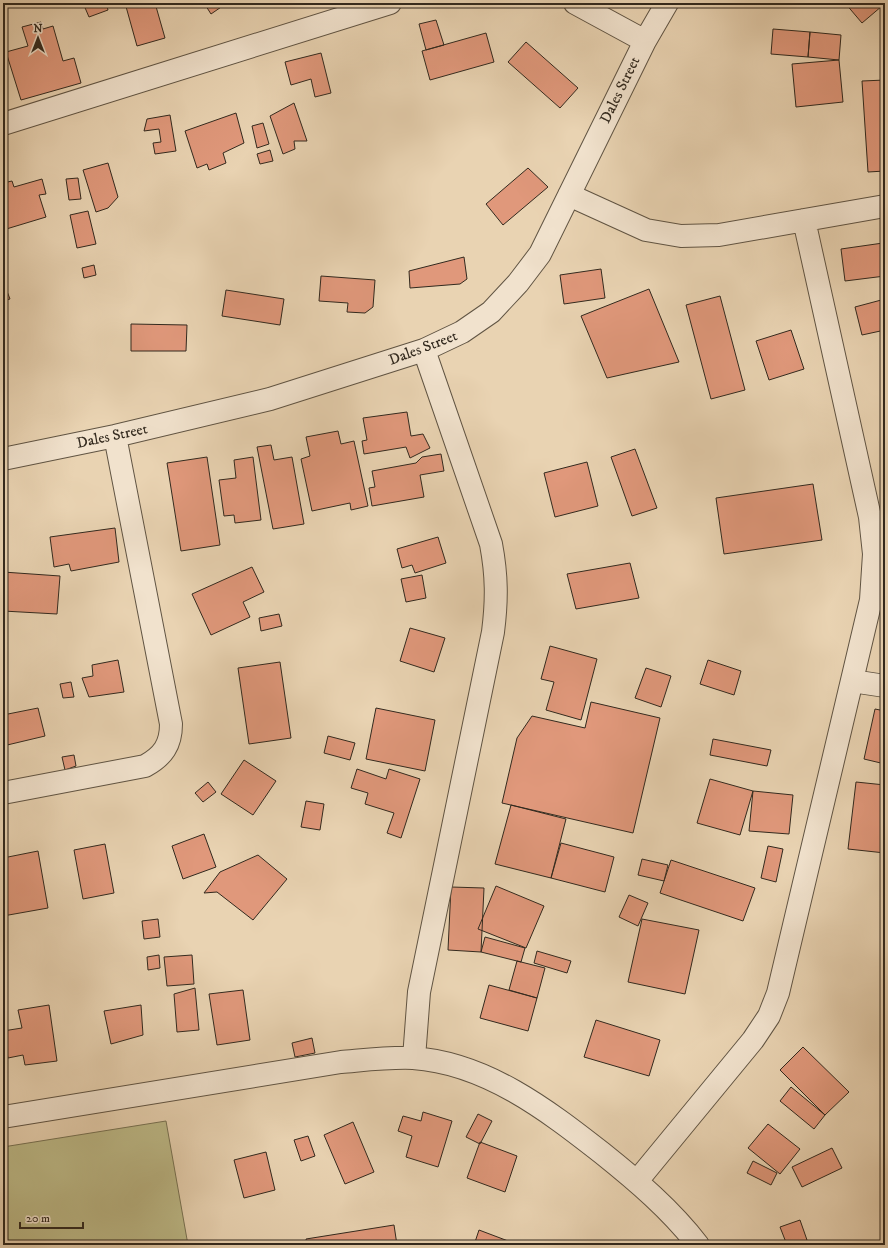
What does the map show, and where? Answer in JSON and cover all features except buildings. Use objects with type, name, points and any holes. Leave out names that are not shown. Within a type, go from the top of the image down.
[{"type":"street","points":[[3,124],[390,3]]},
{"type":"street","points":[[576,3],[645,41]]},
{"type":"street","name":"Dales Street","points":[[3,459],[115,436],[270,399],[424,350],[462,332],[491,312],[518,283],[540,254],[645,41],[666,3]]},
{"type":"street","points":[[569,195],[646,230],[681,236],[719,235],[885,206]]},
{"type":"street","points":[[637,1181],[753,1040],[768,1016],[778,993],[871,600],[874,554],[870,517],[804,220]]},
{"type":"street","points":[[414,1058],[419,992],[493,632],[497,598],[496,571],[491,544],[424,350]]},
{"type":"street","points":[[3,794],[144,766],[158,759],[167,748],[171,736],[171,724],[115,436]]},
{"type":"street","points":[[852,681],[885,686]]},
{"type":"street","points":[[3,1116],[341,1062],[379,1058],[414,1058],[451,1065],[489,1078],[526,1097],[556,1117],[637,1181],[681,1222],[698,1245]]},
{"type":"shaded area","points":[[166,1121],[188,1245],[3,1245],[3,1147]]}]
